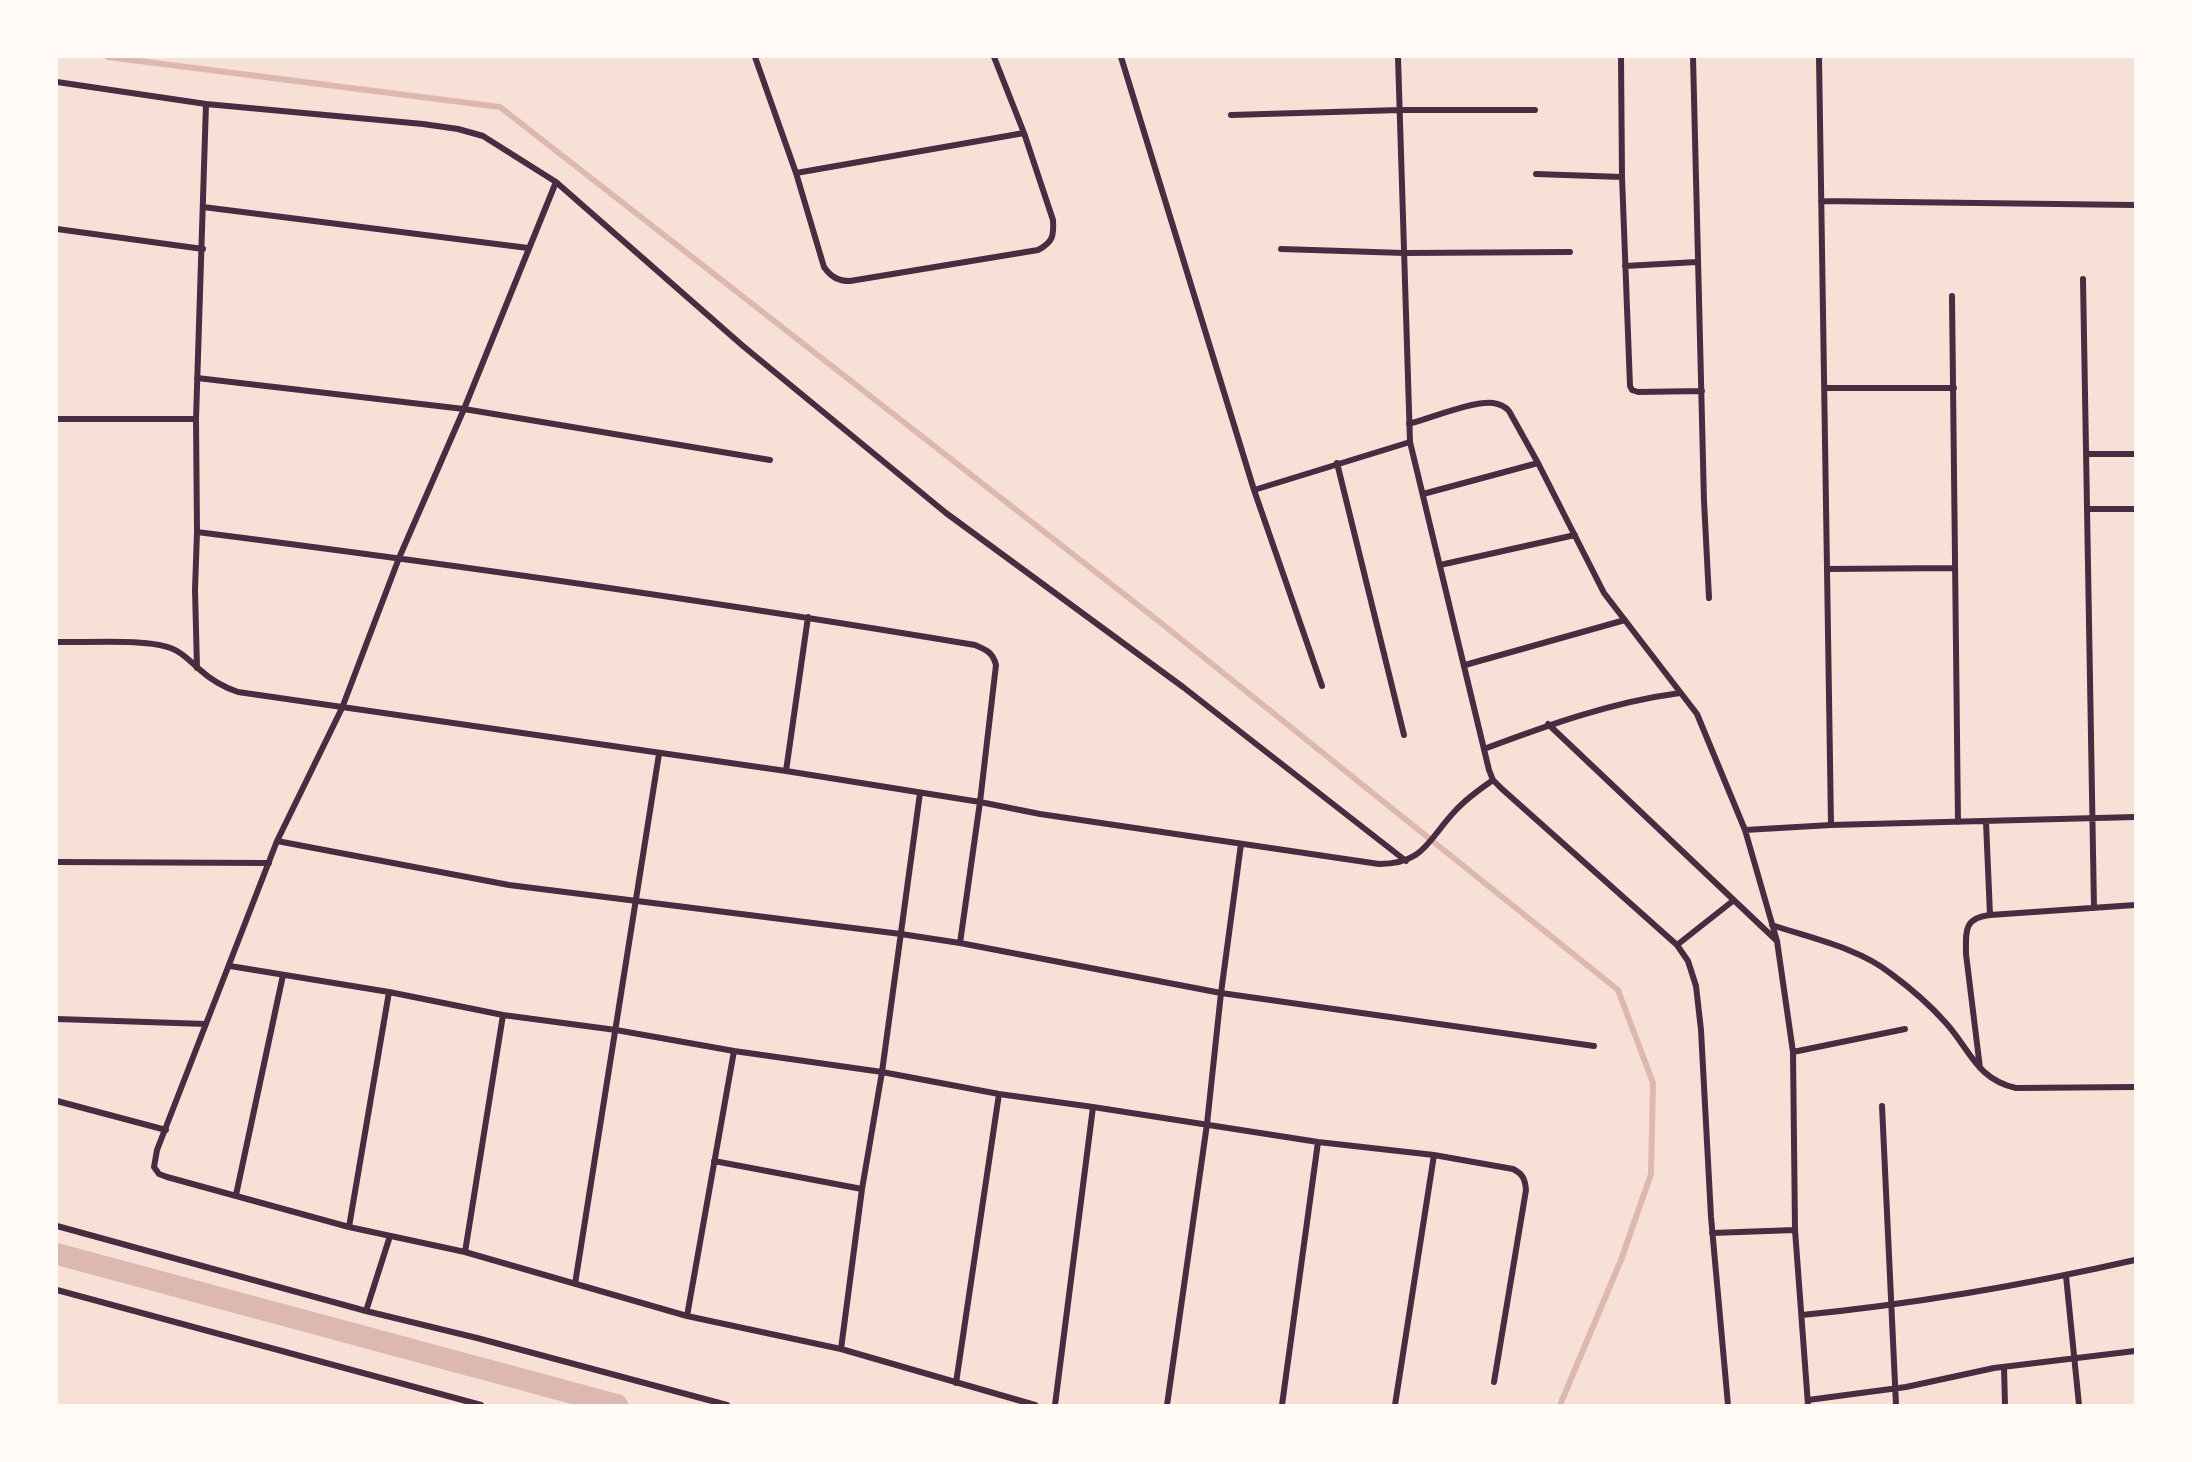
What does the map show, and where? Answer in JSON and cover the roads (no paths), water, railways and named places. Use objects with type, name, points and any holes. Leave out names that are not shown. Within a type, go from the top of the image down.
[{"type":"street","points":[[756,57],[796,172],[824,267],[830,276],[841,281],[850,281],[1038,250],[1048,245],[1053,234],[1053,220],[1024,133],[994,57]]},
{"type":"street","points":[[1121,57],[1254,490],[1322,686]]},
{"type":"street","points":[[1398,57],[1410,442],[1484,749],[1493,780],[1677,945],[1688,961],[1696,986],[1701,1030],[1712,1233],[1728,1405]]},
{"type":"street","points":[[1621,57],[1628,376],[1632,390],[1638,392],[1702,391]]},
{"type":"street","points":[[1693,57],[1704,501],[1709,598]]},
{"type":"street","points":[[1819,57],[1831,825]]},
{"type":"street","points":[[57,82],[206,104],[423,124],[458,129],[483,136],[497,144],[556,182],[743,345],[946,513],[1184,687],[1406,861]]},
{"type":"street","points":[[197,668],[196,419],[206,104]]},
{"type":"street","points":[[1232,115],[1400,110],[1535,110]]},
{"type":"street","points":[[796,172],[1024,133]]},
{"type":"street","points":[[1536,174],[1622,177]]},
{"type":"street","points":[[556,182],[464,409],[399,558],[342,708],[277,841],[166,1130],[154,1167],[159,1174],[350,1227],[465,1252],[687,1316],[841,1350],[1035,1405]]},
{"type":"street","points":[[1821,201],[2135,205]]},
{"type":"street","points":[[203,207],[528,248]]},
{"type":"street","points":[[57,229],[203,249]]},
{"type":"street","points":[[1281,249],[1404,253],[1570,252]]},
{"type":"street","points":[[1625,266],[1697,262]]},
{"type":"street","points":[[2083,279],[2094,908]]},
{"type":"street","points":[[1952,296],[1958,822]]},
{"type":"street","points":[[197,378],[464,409],[770,460]]},
{"type":"street","points":[[1825,388],[1954,388]]},
{"type":"street","points":[[1409,424],[1480,404],[1493,403],[1504,406],[1538,463],[1604,593],[1697,714],[1745,830],[1777,941],[1793,1052],[1795,1230],[1808,1402],[1894,1389],[2004,1367],[2135,1351]]},
{"type":"street","points":[[57,419],[196,419]]},
{"type":"street","points":[[1254,490],[1410,442]]},
{"type":"street","points":[[2086,454],[2135,454]]},
{"type":"street","points":[[1337,463],[1404,735]]},
{"type":"street","points":[[1423,494],[1538,463]]},
{"type":"street","points":[[2087,509],[2135,509]]},
{"type":"street","points":[[198,532],[399,558],[808,617],[975,645],[986,649],[993,656],[996,665],[960,943]]},
{"type":"street","points":[[1440,565],[1575,535]]},
{"type":"street","points":[[1827,569],[1954,568]]},
{"type":"street","points":[[786,771],[808,617]]},
{"type":"street","points":[[1465,665],[1625,620]]},
{"type":"street","points":[[57,642],[159,645],[173,648],[223,687],[238,692],[786,771],[980,802],[1040,814],[1379,864],[1406,861],[1418,855],[1467,798],[1493,780]]},
{"type":"street","points":[[1484,749],[1548,724],[1649,697],[1680,693]]},
{"type":"street","points":[[1548,724],[1777,941]]},
{"type":"street","points":[[575,1284],[659,754]]},
{"type":"street","points":[[841,1350],[862,1189],[882,1072],[920,793]]},
{"type":"street","points":[[1745,830],[1831,825],[2135,817]]},
{"type":"street","points":[[1986,822],[1990,915]]},
{"type":"street","points":[[277,841],[509,885],[901,934],[960,943],[1221,993],[1594,1046]]},
{"type":"street","points":[[1167,1405],[1208,1124],[1221,993],[1241,844]]},
{"type":"street","points":[[57,862],[269,864]]},
{"type":"street","points":[[1677,945],[1734,900]]},
{"type":"street","points":[[1980,1068],[1966,938],[1968,926],[1972,920],[1990,915],[2135,905]]},
{"type":"street","points":[[1772,925],[1873,960],[1892,973],[1945,1022],[1986,1076],[2001,1085],[2016,1088],[2135,1087]]},
{"type":"street","points":[[230,966],[389,992],[503,1015],[616,1030],[734,1051],[882,1072],[999,1094],[1318,1142],[1434,1155],[1513,1169],[1521,1173],[1525,1179],[1526,1190],[1494,1382]]},
{"type":"street","points":[[236,1195],[283,975]]},
{"type":"street","points":[[350,1227],[389,992]]},
{"type":"street","points":[[465,1252],[503,1015]]},
{"type":"street","points":[[57,1019],[206,1024]]},
{"type":"street","points":[[1793,1052],[1905,1029]]},
{"type":"street","points":[[687,1316],[734,1051]]},
{"type":"street","points":[[956,1383],[999,1094]]},
{"type":"street","points":[[57,1101],[166,1130]]},
{"type":"street","points":[[1882,1106],[1896,1405]]},
{"type":"street","points":[[1054,1405],[1093,1107]]},
{"type":"street","points":[[1282,1405],[1318,1142]]},
{"type":"street","points":[[1395,1405],[1434,1155]]},
{"type":"street","points":[[714,1161],[862,1189]]},
{"type":"street","points":[[57,1226],[366,1311],[477,1338],[727,1405]]},
{"type":"street","points":[[1712,1233],[1795,1230]]},
{"type":"street","points":[[366,1311],[390,1236]]},
{"type":"street","points":[[1802,1315],[1892,1306],[2066,1276],[2135,1260]]},
{"type":"street","points":[[2066,1276],[2079,1405]]},
{"type":"street","points":[[57,1290],[482,1405]]},
{"type":"street","points":[[2004,1367],[2005,1405]]},
{"type":"waterway","points":[[108,57],[500,107],[1161,623],[1618,990],[1653,1083],[1651,1174],[1621,1260],[1560,1405]]},
{"type":"waterway","points":[[57,1254],[617,1405]]}]
